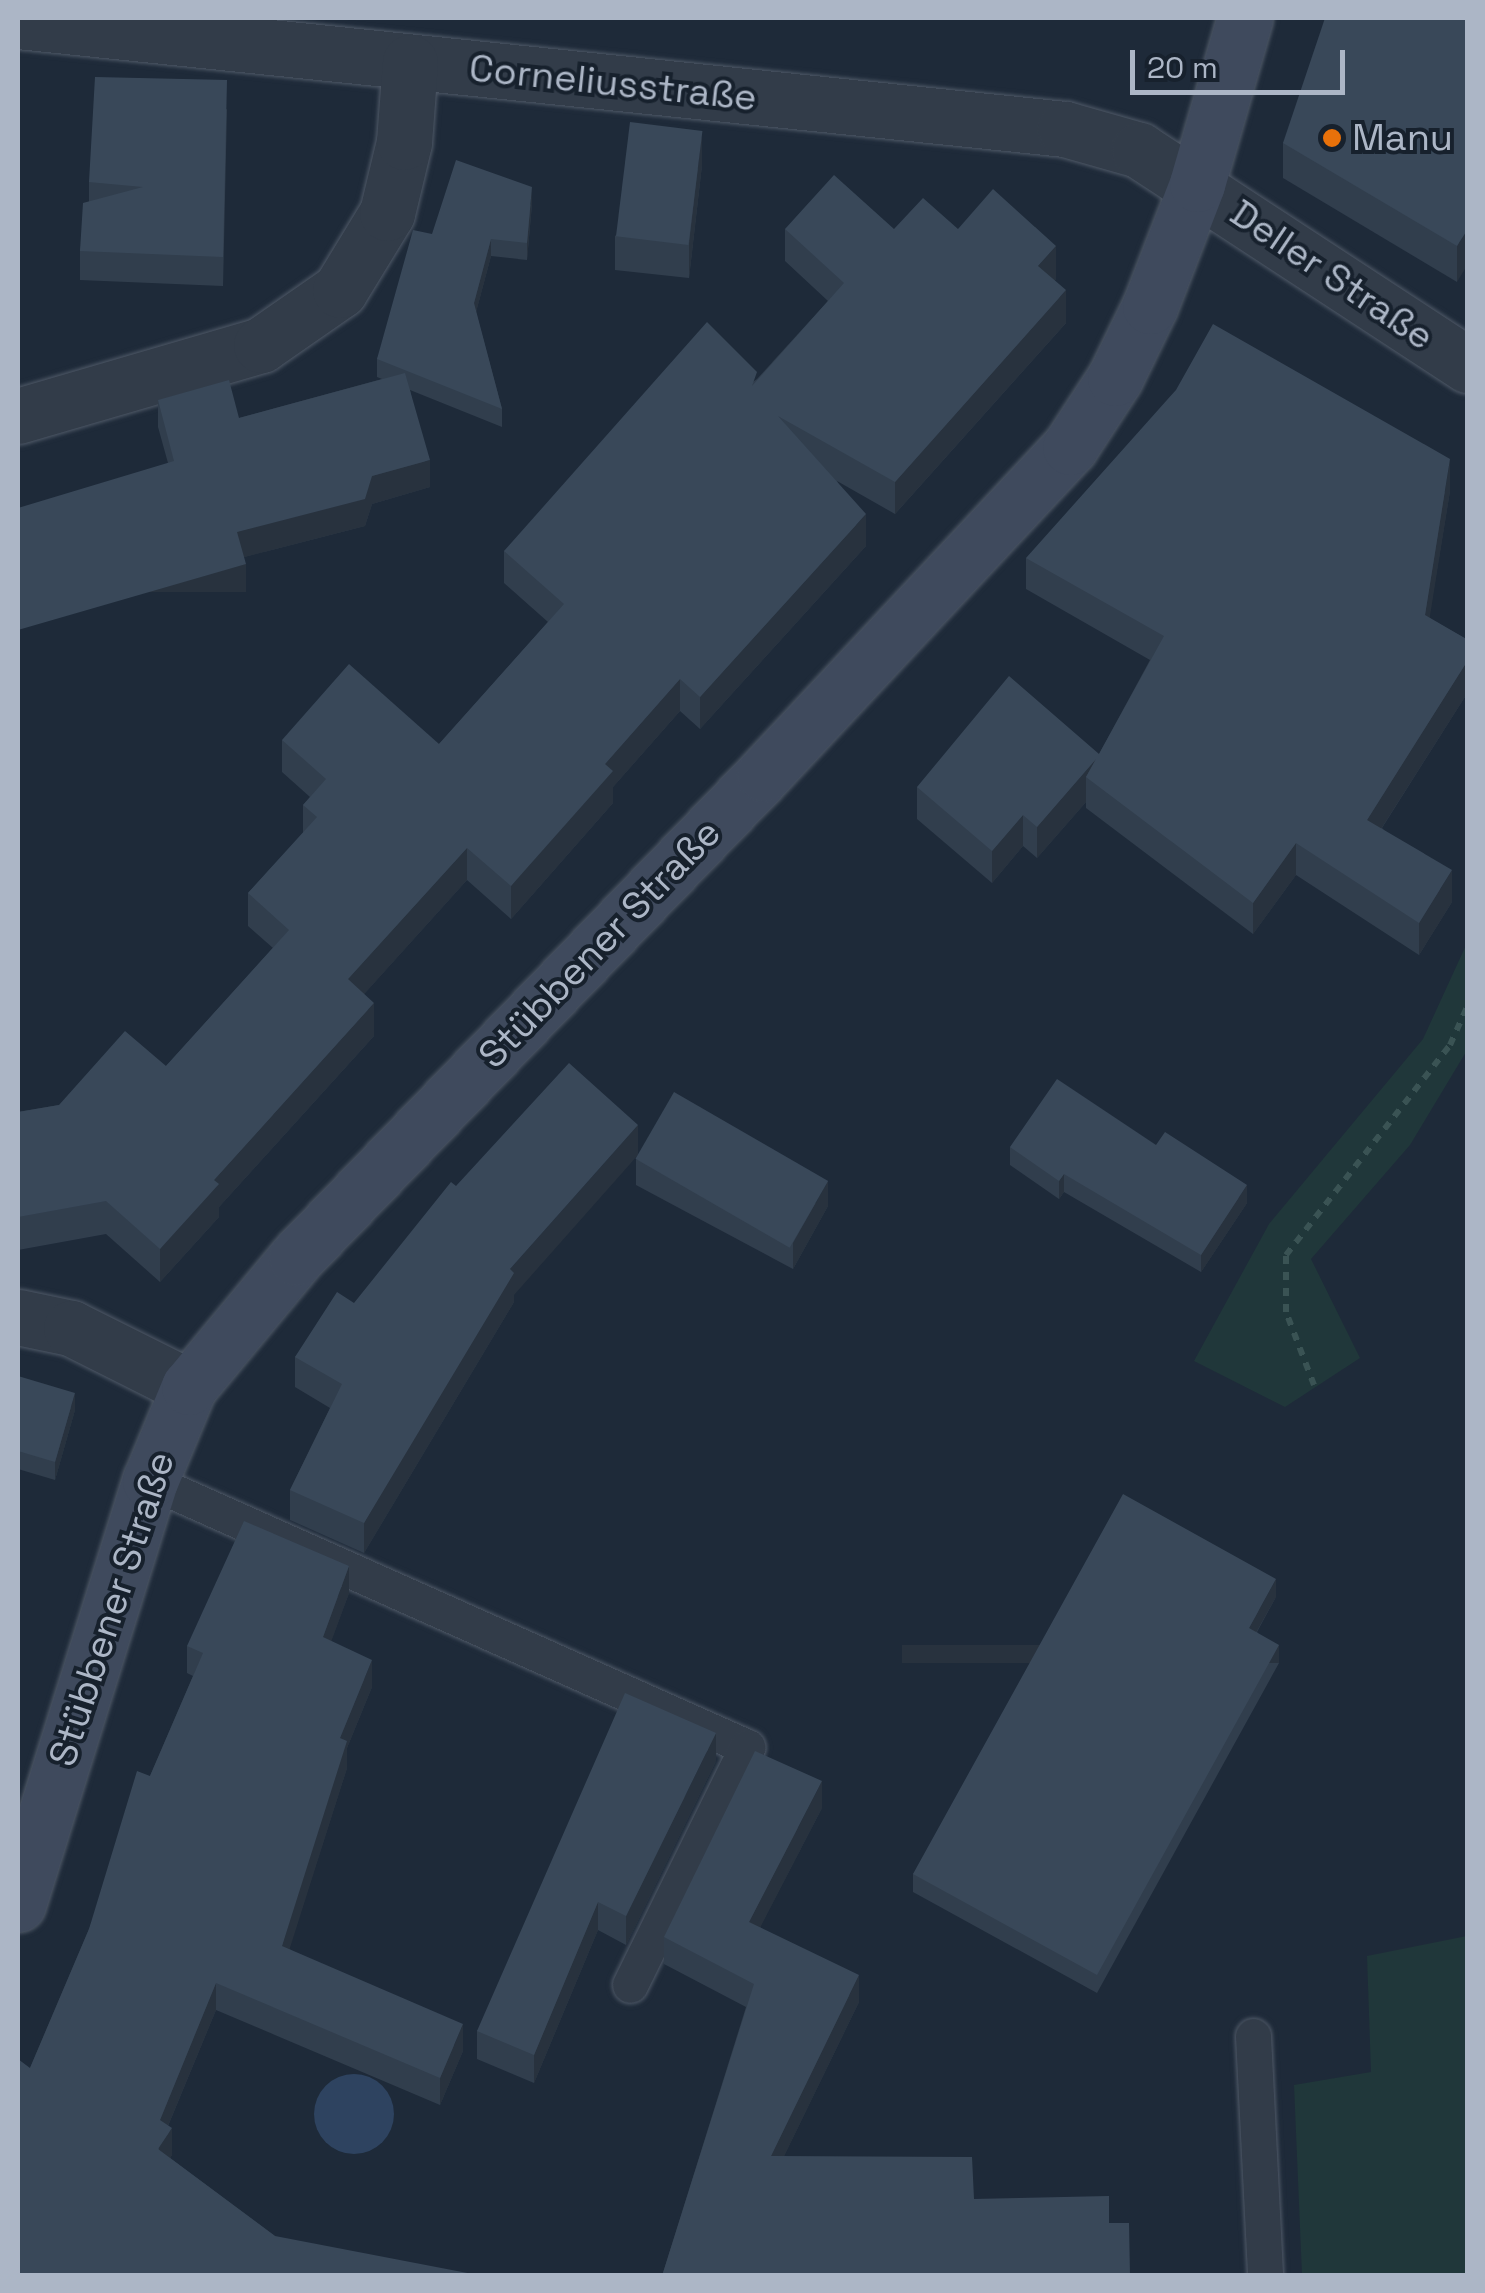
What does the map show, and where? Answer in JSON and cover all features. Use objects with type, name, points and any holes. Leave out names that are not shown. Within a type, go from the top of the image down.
[{"type":"street","name":"Stübbener Straße","points":[[18,1904],[150,1481],[189,1387],[296,1258],[764,774],[1070,447],[1115,378],[1150,306],[1197,184],[1245,18]]},
{"type":"street","name":"Corneliusstraße","points":[[18,21],[1065,129],[1139,150],[1197,184]]},
{"type":"street","points":[[18,416],[261,344],[340,290],[387,212],[404,142],[410,62]]},
{"type":"street","name":"Deller Straße","points":[[1197,184],[1468,365]]},
{"type":"street","points":[[18,1317],[71,1328],[189,1387]]},
{"type":"lane","points":[[150,1481],[747,1747],[630,1984]]},
{"type":"lane","points":[[1253,2036],[1265,2276]]},
{"type":"path","points":[[1314,1385],[1286,1312],[1286,1256],[1298,1233],[1333,1198],[1450,1045],[1468,1006]]},
{"type":"green space","points":[[1467,943],[1466,1052],[1410,1145],[1311,1259],[1360,1358],[1285,1407],[1194,1361],[1269,1224],[1423,1039]]},
{"type":"green space","points":[[1467,1936],[1467,2275],[1302,2275],[1294,2085],[1371,2072],[1367,1956]]},
{"type":"water","points":[[354,2074],[369,2077],[382,2086],[391,2099],[391,2129],[382,2142],[369,2151],[354,2154],[339,2151],[326,2142],[317,2129],[314,2114],[317,2099],[326,2086],[339,2077]]},
{"type":"building","points":[[1325,18],[1468,18],[1468,229],[1457,246],[1283,143]]},
{"type":"building","points":[[95,77],[227,80],[223,257],[80,251],[83,203],[143,187],[89,182]]},
{"type":"building","points":[[630,122],[702,131],[688,245],[616,236]]},
{"type":"building","points":[[456,160],[532,187],[527,243],[491,239],[474,303],[502,409],[377,359],[413,230],[432,234]]},
{"type":"building","points":[[834,175],[894,229],[923,198],[958,229],[993,189],[1056,246],[1038,266],[1066,290],[895,482],[778,416],[866,514],[700,697],[680,679],[605,764],[613,771],[511,886],[467,848],[348,979],[374,1003],[214,1180],[219,1184],[160,1249],[106,1201],[18,1217],[18,1112],[59,1105],[125,1031],[166,1066],[289,930],[248,893],[317,817],[303,805],[326,779],[282,740],[349,664],[439,744],[564,604],[504,551],[707,322],[757,372],[752,386],[844,283],[785,229]]},
{"type":"building","points":[[1213,324],[1450,459],[1425,615],[1468,640],[1468,660],[1367,820],[1452,870],[1419,923],[1296,843],[1253,903],[1086,777],[1096,759],[1037,827],[1023,815],[992,851],[917,787],[1009,676],[1099,754],[1164,636],[1026,558],[1176,390]]},
{"type":"building","points":[[405,373],[430,460],[372,476],[365,499],[237,532],[246,564],[18,630],[18,508],[174,461],[158,400],[229,380],[239,418]]},
{"type":"building","points":[[569,1063],[638,1125],[510,1269],[514,1273],[364,1523],[290,1490],[342,1384],[295,1357],[337,1292],[354,1303],[451,1182],[456,1186]]},
{"type":"building","points":[[1057,1079],[1156,1145],[1165,1132],[1247,1185],[1201,1255],[1064,1174],[1059,1181],[1010,1147]]},
{"type":"building","points":[[674,1092],[828,1181],[790,1248],[636,1159]]},
{"type":"building","points":[[18,1376],[75,1393],[55,1462],[18,1451]]},
{"type":"building","points":[[1123,1494],[1276,1579],[1249,1628],[1279,1645],[1097,1975],[913,1874]]},
{"type":"building","points":[[244,1521],[349,1566],[323,1637],[372,1660],[340,1738],[347,1741],[282,1946],[463,2024],[440,2078],[216,1983],[160,2120],[172,2128],[158,2149],[275,2236],[483,2276],[18,2276],[18,2059],[30,2068],[89,1929],[137,1771],[150,1776],[203,1653],[187,1646]]},
{"type":"building","points":[[625,1693],[716,1733],[626,1916],[598,1902],[534,2055],[477,2031]]},
{"type":"building","points":[[755,1751],[822,1781],[749,1922],[859,1975],[771,2156],[972,2157],[974,2199],[1109,2196],[1109,2223],[1129,2223],[1130,2276],[662,2276],[754,1984],[664,1937]]},
{"type":"place","name":"Manu","points":[[1332,138]]}]
